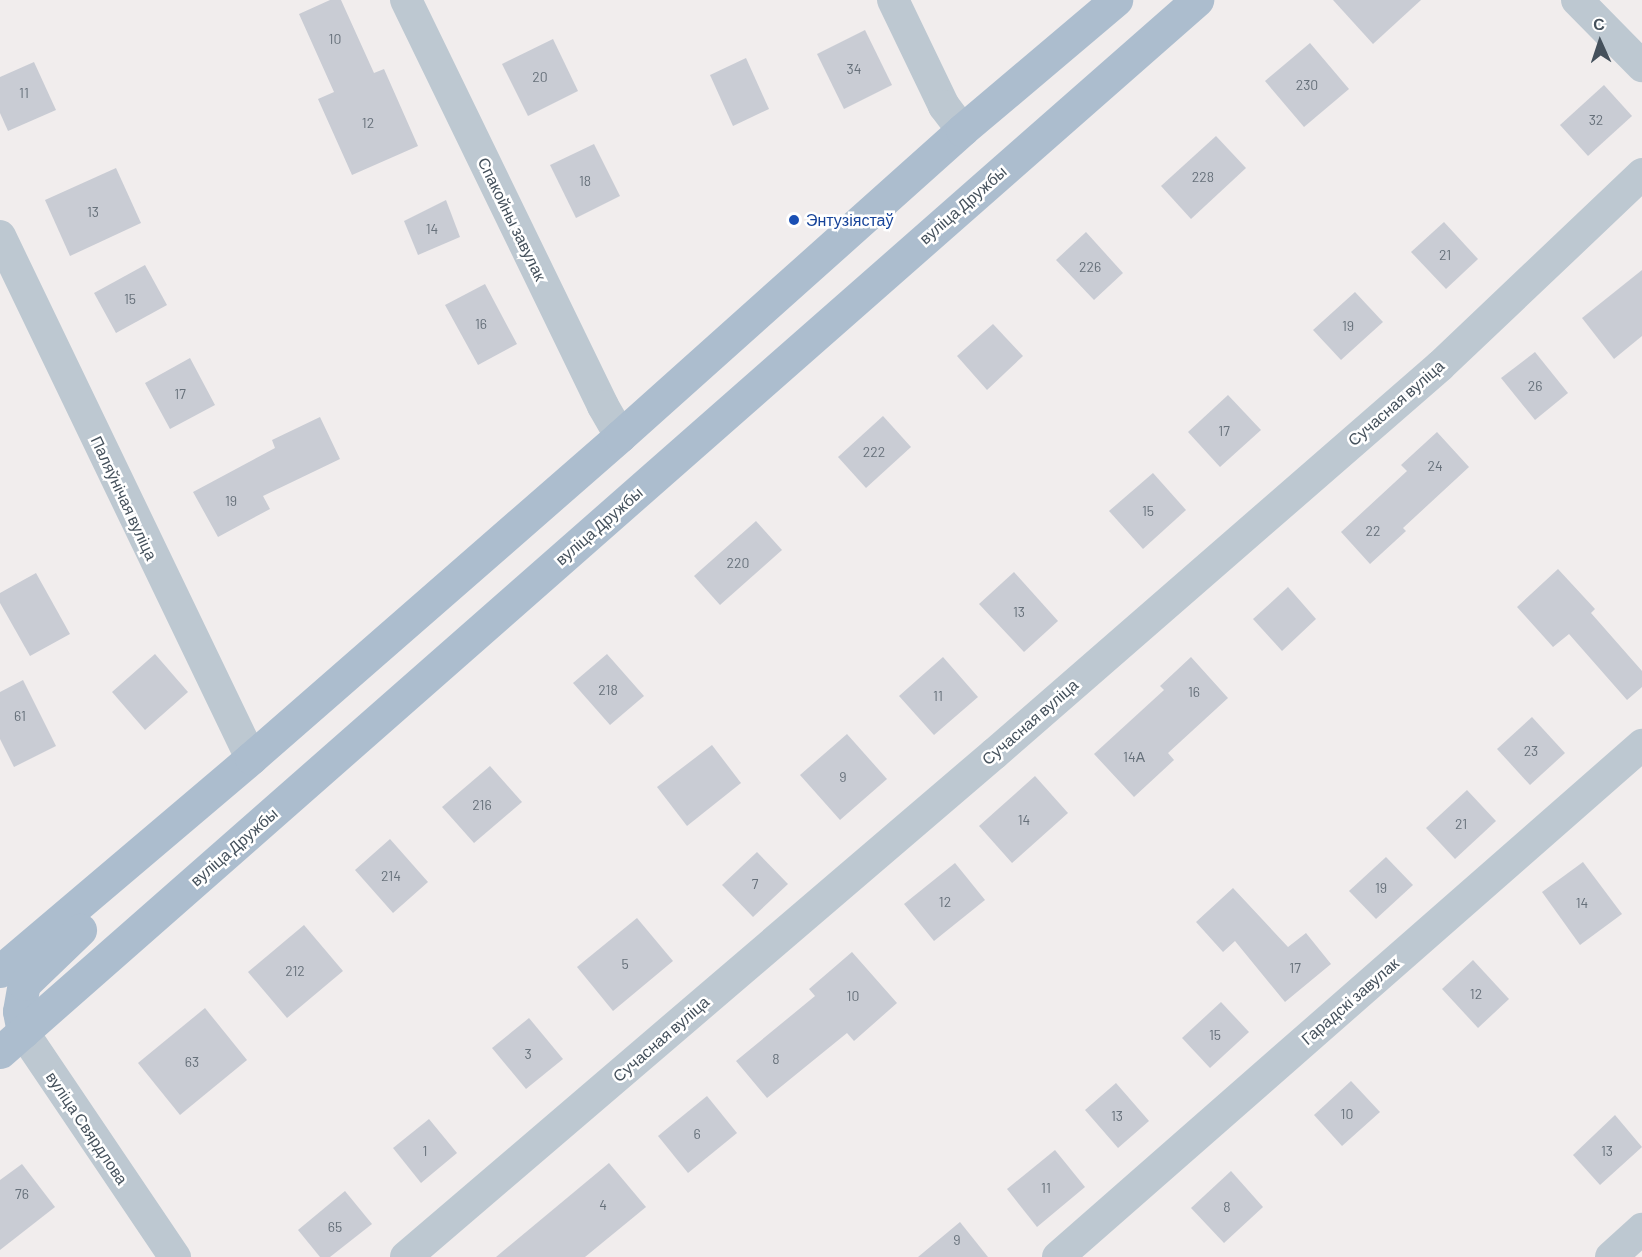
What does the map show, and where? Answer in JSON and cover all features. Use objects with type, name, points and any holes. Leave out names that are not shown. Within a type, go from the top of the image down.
[{"type":"main road","points":[[0,971],[251,758],[620,436],[962,130],[1116,0]]},
{"type":"main road","name":"вуліца Дружбы","points":[[12,1042],[1197,0]]},
{"type":"main road","points":[[12,1042],[24,984],[43,963],[159,858],[251,758]]},
{"type":"main road","name":"вуліца Свярдлова","points":[[0,999],[12,1042]]},
{"type":"street","name":"Спакойны завулак","points":[[406,0],[603,406],[620,436]]},
{"type":"street","points":[[893,0],[944,106],[962,130]]},
{"type":"street","points":[[1576,0],[1642,66]]},
{"type":"street","name":"Сучасная вуліца","points":[[406,1257],[994,754],[1440,366],[1642,174]]},
{"type":"street","name":"Паляўнічая вуліца","points":[[0,236],[251,758]]},
{"type":"street","name":"Гарадскі завулак","points":[[1058,1257],[1642,745]]},
{"type":"street","name":"вуліца Свярдлова","points":[[12,1042],[175,1257]]},
{"type":"street","points":[[1611,1257],[1642,1229]]},
{"type":"building","points":[[330,0],[341,0],[374,73],[384,69],[418,146],[352,175],[318,99],[334,92],[299,14]]},
{"type":"building","points":[[1333,0],[1421,0],[1373,44]]},
{"type":"building","points":[[865,30],[892,85],[844,109],[817,54]]},
{"type":"building","points":[[553,39],[578,91],[528,116],[502,64]]},
{"type":"building","points":[[1310,43],[1349,89],[1304,127],[1265,81]]},
{"type":"building","points":[[746,58],[769,109],[733,126],[710,75]]},
{"type":"building","points":[[34,62],[56,110],[8,131],[0,113],[0,77]]},
{"type":"building","points":[[1604,85],[1632,116],[1588,156],[1560,125]]},
{"type":"building","points":[[1216,136],[1246,168],[1191,219],[1161,186]]},
{"type":"building","points":[[594,144],[620,196],[576,218],[550,165]]},
{"type":"building","points":[[116,168],[141,223],[70,256],[45,200]]},
{"type":"building","points":[[446,200],[460,237],[418,255],[404,221]]},
{"type":"building","points":[[1444,222],[1478,259],[1446,289],[1411,252]]},
{"type":"building","points":[[1086,232],[1123,273],[1094,300],[1056,260]]},
{"type":"building","points":[[145,265],[167,305],[116,333],[94,293]]},
{"type":"building","points":[[1642,270],[1642,336],[1614,359],[1582,318]]},
{"type":"building","points":[[485,284],[517,344],[478,365],[445,305]]},
{"type":"building","points":[[1355,292],[1383,322],[1341,360],[1313,330]]},
{"type":"building","points":[[993,324],[1023,356],[987,390],[957,356]]},
{"type":"building","points":[[1535,352],[1568,393],[1535,420],[1501,378]]},
{"type":"building","points":[[190,358],[215,405],[170,429],[145,383]]},
{"type":"building","points":[[1228,395],[1261,430],[1220,467],[1188,432]]},
{"type":"building","points":[[883,416],[911,447],[866,488],[838,457]]},
{"type":"building","points":[[320,417],[340,459],[263,496],[270,509],[218,537],[193,492],[275,448],[272,440]]},
{"type":"building","points":[[1437,432],[1469,467],[1403,528],[1406,531],[1370,564],[1341,532],[1407,471],[1401,465]]},
{"type":"building","points":[[1153,473],[1186,510],[1143,549],[1109,511]]},
{"type":"building","points":[[756,521],[782,550],[720,605],[694,576]]},
{"type":"building","points":[[1558,569],[1595,609],[1591,613],[1642,671],[1642,687],[1627,700],[1569,634],[1553,647],[1517,607]]},
{"type":"building","points":[[1014,572],[1058,621],[1024,652],[979,604]]},
{"type":"building","points":[[36,573],[70,634],[30,656],[0,603],[0,593]]},
{"type":"building","points":[[1288,587],[1316,619],[1282,651],[1253,619]]},
{"type":"building","points":[[155,654],[188,692],[145,730],[112,692]]},
{"type":"building","points":[[607,654],[644,696],[610,725],[573,683]]},
{"type":"building","points":[[943,657],[978,697],[934,735],[899,696]]},
{"type":"building","points":[[1191,657],[1228,698],[1168,753],[1174,760],[1134,797],[1094,754],[1164,690],[1160,686]]},
{"type":"building","points":[[23,680],[56,746],[14,767],[0,739],[0,692]]},
{"type":"building","points":[[1532,717],[1565,753],[1530,785],[1497,749]]},
{"type":"building","points":[[847,734],[887,779],[840,820],[800,775]]},
{"type":"building","points":[[712,745],[741,783],[687,826],[657,787]]},
{"type":"building","points":[[490,766],[522,802],[474,843],[442,807]]},
{"type":"building","points":[[1035,776],[1068,813],[1012,863],[979,826]]},
{"type":"building","points":[[1467,790],[1496,821],[1455,859],[1426,828]]},
{"type":"building","points":[[390,839],[428,882],[393,913],[355,870]]},
{"type":"building","points":[[757,852],[788,884],[753,917],[722,885]]},
{"type":"building","points":[[1386,857],[1413,885],[1376,919],[1349,891]]},
{"type":"building","points":[[1583,862],[1622,914],[1580,945],[1542,892]]},
{"type":"building","points":[[955,863],[985,900],[934,941],[904,904]]},
{"type":"building","points":[[1233,888],[1288,947],[1306,933],[1331,964],[1285,1002],[1235,941],[1223,952],[1196,922]]},
{"type":"building","points":[[637,918],[673,961],[613,1011],[577,967]]},
{"type":"building","points":[[304,925],[343,971],[287,1018],[248,972]]},
{"type":"building","points":[[852,952],[897,1003],[854,1041],[847,1033],[767,1098],[736,1061],[815,996],[809,989]]},
{"type":"building","points":[[1473,960],[1509,999],[1478,1028],[1442,989]]},
{"type":"building","points":[[1221,1002],[1249,1032],[1210,1068],[1182,1038]]},
{"type":"building","points":[[205,1008],[247,1060],[180,1115],[138,1063]]},
{"type":"building","points":[[529,1018],[563,1059],[526,1089],[492,1048]]},
{"type":"building","points":[[1351,1081],[1380,1112],[1342,1146],[1314,1115]]},
{"type":"building","points":[[1116,1083],[1149,1121],[1118,1148],[1085,1110]]},
{"type":"building","points":[[707,1096],[737,1133],[688,1173],[658,1136]]},
{"type":"building","points":[[1615,1115],[1642,1147],[1600,1185],[1573,1155]]},
{"type":"building","points":[[429,1119],[457,1153],[421,1183],[393,1148]]},
{"type":"building","points":[[1055,1150],[1085,1187],[1037,1227],[1007,1189]]},
{"type":"building","points":[[609,1163],[646,1207],[585,1257],[496,1257]]},
{"type":"building","points":[[22,1164],[55,1207],[0,1250],[0,1180]]},
{"type":"building","points":[[1231,1171],[1263,1207],[1224,1243],[1191,1208]]},
{"type":"building","points":[[345,1191],[372,1224],[330,1257],[320,1257],[298,1230]]},
{"type":"building","points":[[960,1222],[988,1257],[918,1257]]},
{"type":"place","name":"Энтузіястаў","points":[[794,220]]}]
